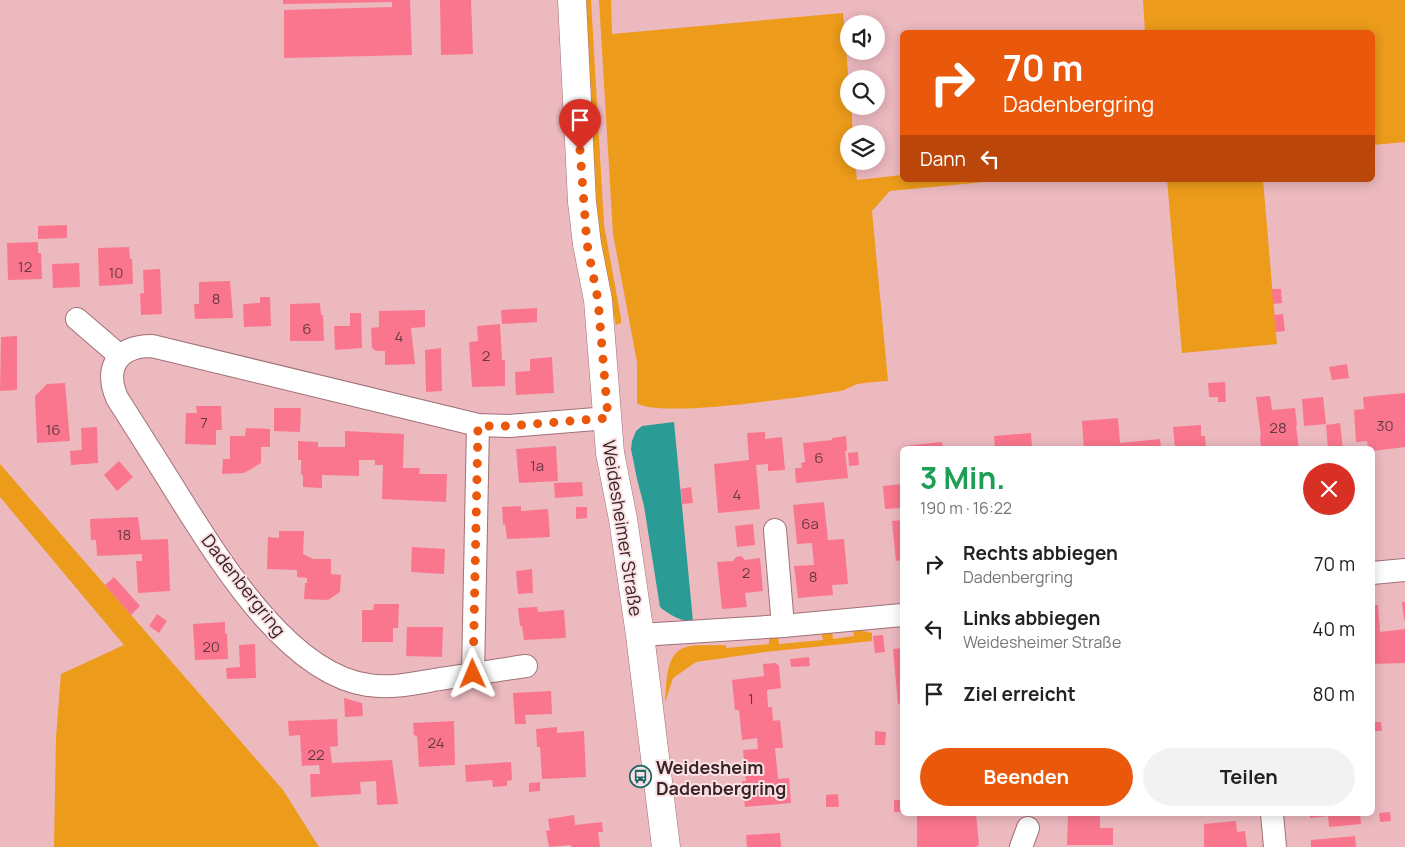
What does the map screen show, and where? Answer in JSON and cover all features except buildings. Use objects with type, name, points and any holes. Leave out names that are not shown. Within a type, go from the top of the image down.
[{"type":"street","name":"Weidesheimer Straße","points":[[572,0],[582,202],[590,264],[598,300],[610,453],[623,519],[640,635],[654,763],[666,847]]},
{"type":"street","points":[[77,319],[120,356],[129,349],[140,346],[170,349],[478,426],[509,426],[608,418]]},
{"type":"street","name":"Dadenbergring","points":[[120,356],[112,370],[111,380],[117,398],[217,556],[259,610],[307,658],[326,671],[345,680],[366,685],[382,686],[403,685],[526,666]]},
{"type":"street","points":[[473,674],[478,426]]},
{"type":"street","points":[[775,530],[783,626]]},
{"type":"street","points":[[1375,573],[1405,570]]},
{"type":"street","points":[[640,635],[783,626],[900,615]]},
{"type":"street","points":[[1272,816],[1275,847]]},
{"type":"shaded area","points":[[584,0],[591,0],[604,225],[621,318],[621,323],[616,325],[602,267],[594,179]]},
{"type":"shaded area","points":[[599,0],[611,0],[612,34],[843,13],[843,15],[840,15],[840,60],[847,60],[848,70],[840,70],[840,115],[852,115],[852,125],[840,125],[840,170],[856,170],[857,180],[900,175],[900,182],[985,182],[890,191],[872,211],[888,381],[869,382],[854,385],[845,390],[798,397],[734,405],[673,409],[650,407],[637,403],[637,362],[613,234]]},
{"type":"shaded area","points":[[1143,0],[1405,0],[1405,142],[1375,145],[1375,30],[1145,30]]},
{"type":"shaded area","points":[[1167,182],[1263,182],[1277,344],[1182,353]]},
{"type":"shaded area","points":[[0,464],[283,790],[319,847],[54,847],[56,737],[61,674],[124,645],[0,497]]},
{"type":"shaded area","points":[[853,629],[872,633],[872,641],[765,652],[696,662],[673,678],[665,703],[670,663],[679,650],[686,647],[726,645],[726,648],[769,644],[769,637],[778,636],[779,644],[823,640],[821,632],[832,631],[833,639],[854,636]]},
{"type":"water","points":[[674,422],[693,622],[675,617],[660,607],[644,506],[631,449],[636,431],[642,426]]},
{"type":"place","name":"Weidesheim Dadenbergring","points":[[640,777]]},
{"type":"route","points":[[473,674],[478,426],[509,426],[608,418],[598,300],[590,264],[582,202],[580,150]]}]
